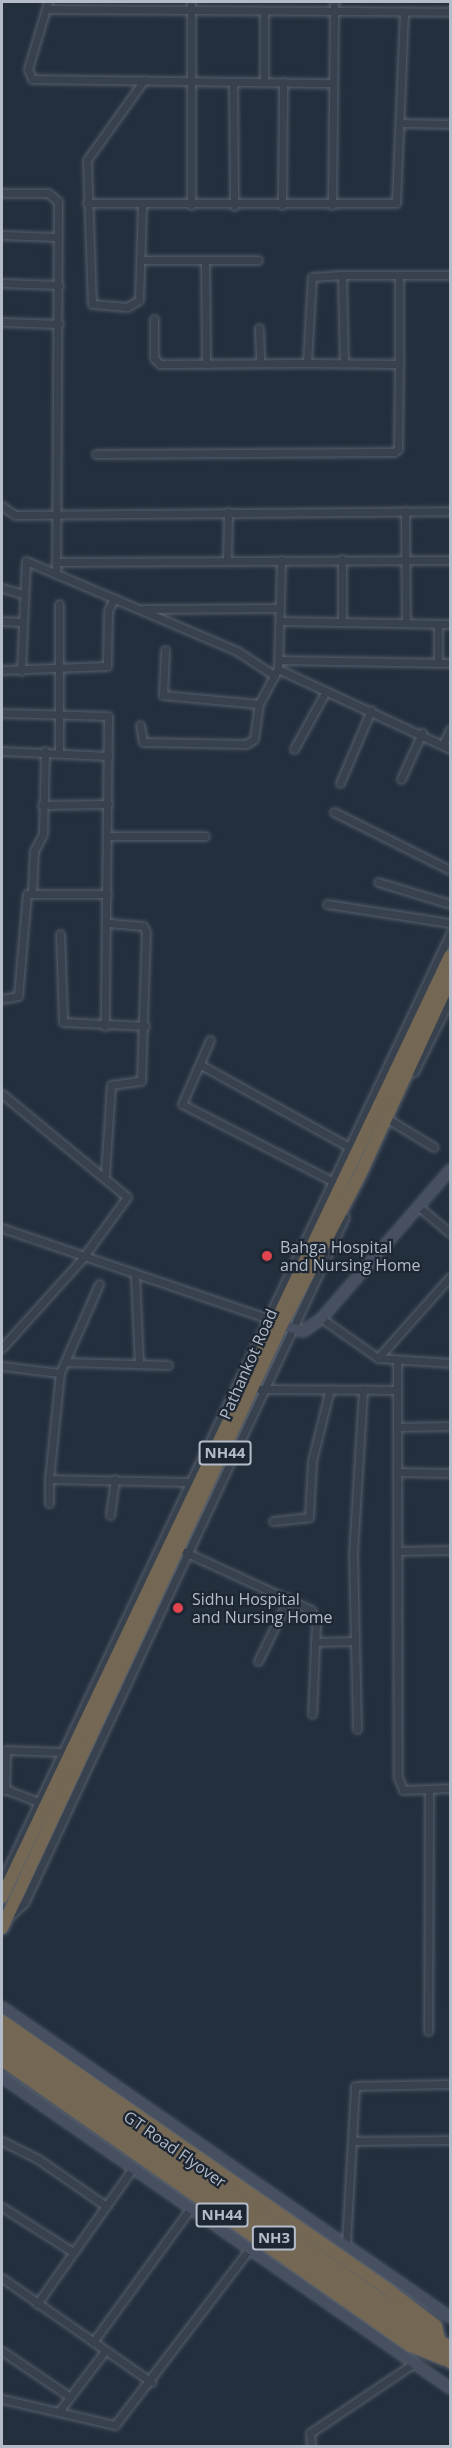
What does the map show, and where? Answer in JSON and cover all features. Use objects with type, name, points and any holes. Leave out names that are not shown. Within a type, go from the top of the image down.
[{"type":"highway","name":"NH44","points":[[2,1897],[450,956]]},
{"type":"highway","name":"Pathankot Road","points":[[4,1923],[259,1389],[277,1323],[360,1175],[450,979]]},
{"type":"highway","name":"NH44","points":[[2,2009],[17,2032],[390,2291],[436,2326],[439,2340]]},
{"type":"highway","points":[[2,2021],[17,2032]]},
{"type":"highway","name":"GT Road Flyover","points":[[2,2034],[151,2145],[449,2357]]},
{"type":"highway","name":"GT Road Flyover","points":[[2,2047],[439,2340]]},
{"type":"highway","name":"NH44","points":[[2,2060],[411,2346],[449,2357]]},
{"type":"highway","name":"NH3","points":[[439,2340],[449,2357]]},
{"type":"street","points":[[191,2],[191,205]]},
{"type":"street","points":[[332,206],[334,2]]},
{"type":"street","points":[[333,83],[32,78],[28,69],[47,5],[191,12],[450,12]]},
{"type":"street","points":[[264,12],[264,82]]},
{"type":"street","points":[[87,203],[332,206],[396,203],[402,123],[404,12]]},
{"type":"street","points":[[142,205],[142,260],[137,303],[92,304],[87,203],[89,154],[144,80]]},
{"type":"street","points":[[233,82],[234,206]]},
{"type":"street","points":[[282,205],[283,82]]},
{"type":"street","points":[[402,123],[450,124]]},
{"type":"street","points":[[2,193],[57,197],[59,324],[56,572]]},
{"type":"street","points":[[2,235],[57,237]]},
{"type":"street","points":[[142,260],[258,260]]},
{"type":"street","points":[[205,260],[206,364]]},
{"type":"street","points":[[308,363],[308,283],[316,275],[450,275]]},
{"type":"street","points":[[342,275],[344,363]]},
{"type":"street","points":[[96,454],[394,452],[399,439],[399,275]]},
{"type":"street","points":[[2,283],[59,285]]},
{"type":"street","points":[[154,320],[156,361],[206,364],[260,362],[399,364]]},
{"type":"street","points":[[2,322],[59,324]]},
{"type":"street","points":[[259,328],[260,362]]},
{"type":"street","points":[[2,506],[10,515],[450,511]]},
{"type":"street","points":[[405,511],[406,623]]},
{"type":"street","points":[[226,561],[228,512]]},
{"type":"street","points":[[342,559],[342,622]]},
{"type":"street","points":[[140,725],[143,742],[246,744],[257,733],[259,704],[276,673],[279,660],[281,560]]},
{"type":"street","points":[[56,562],[450,560]]},
{"type":"street","points":[[21,671],[24,562],[56,572],[237,651],[276,673],[371,710],[447,747],[450,729]]},
{"type":"street","points":[[2,588],[23,594]]},
{"type":"street","points":[[2,670],[60,670],[107,666],[108,611],[114,598]]},
{"type":"street","points":[[59,604],[59,752]]},
{"type":"street","points":[[140,609],[280,608]]},
{"type":"street","points":[[2,621],[22,622]]},
{"type":"street","points":[[280,621],[450,624]]},
{"type":"street","points":[[438,624],[438,663]]},
{"type":"street","points":[[165,650],[163,694],[259,704]]},
{"type":"street","points":[[279,660],[450,663]]},
{"type":"street","points":[[294,749],[326,691]]},
{"type":"street","points":[[340,783],[371,710]]},
{"type":"street","points":[[2,713],[107,715],[105,1026]]},
{"type":"street","points":[[401,779],[422,733]]},
{"type":"street","points":[[2,751],[45,751],[108,756]]},
{"type":"street","points":[[32,892],[34,851],[43,834],[45,751]]},
{"type":"street","points":[[42,805],[108,804]]},
{"type":"street","points":[[334,812],[450,870]]},
{"type":"street","points":[[108,836],[205,836]]},
{"type":"street","points":[[378,882],[450,904]]},
{"type":"street","points":[[2,999],[18,996],[26,896],[32,892],[107,894]]},
{"type":"street","points":[[327,904],[450,923]]},
{"type":"street","points":[[105,1175],[111,1085],[141,1081],[145,1026],[145,929],[106,923]]},
{"type":"street","points":[[60,934],[61,1019],[73,1026],[145,1026]]},
{"type":"street","points":[[277,1323],[332,1181],[450,934]]},
{"type":"street","points":[[2,1880],[187,1482],[391,1121],[450,999]]},
{"type":"street","points":[[210,1040],[182,1104],[332,1181]]},
{"type":"street","points":[[201,1065],[349,1147]]},
{"type":"street","points":[[2,1094],[105,1175],[127,1200],[81,1259],[2,1348]]},
{"type":"street","points":[[391,1121],[434,1147]]},
{"type":"street","points":[[2,1229],[81,1259],[303,1331],[321,1318],[417,1206],[447,1180],[450,1170]]},
{"type":"street","points":[[417,1206],[450,1233]]},
{"type":"street","points":[[135,1276],[139,1364]]},
{"type":"street","points":[[378,1358],[450,1276]]},
{"type":"street","points":[[49,1503],[49,1479],[60,1373],[99,1284]]},
{"type":"street","points":[[321,1318],[378,1358],[450,1363]]},
{"type":"street","points":[[397,1359],[398,1783],[403,1790],[450,1788]]},
{"type":"street","points":[[65,1362],[168,1365]]},
{"type":"street","points":[[2,1366],[60,1373]]},
{"type":"street","points":[[4,1923],[24,1902],[259,1389],[397,1390]]},
{"type":"street","points":[[273,1521],[309,1517],[312,1461],[330,1389]]},
{"type":"street","points":[[357,1729],[354,1506],[363,1389]]},
{"type":"street","points":[[397,1427],[450,1426]]},
{"type":"street","points":[[397,1472],[450,1473]]},
{"type":"street","points":[[49,1479],[187,1482]]},
{"type":"street","points":[[110,1515],[115,1479]]},
{"type":"street","points":[[397,1551],[450,1550]]},
{"type":"street","points":[[185,1552],[290,1598],[314,1616],[312,1714]]},
{"type":"street","points":[[258,1661],[290,1598]]},
{"type":"street","points":[[315,1642],[355,1641]]},
{"type":"street","points":[[38,1802],[3,1789],[6,1750],[62,1752]]},
{"type":"street","points":[[428,2031],[429,1789]]},
{"type":"street","points":[[2,2009],[450,2317]]},
{"type":"street","points":[[2,2078],[450,2388]]},
{"type":"street","points":[[346,2244],[357,2085],[450,2084]]},
{"type":"street","points":[[354,2141],[450,2140]]},
{"type":"street","points":[[2,2141],[38,2159],[106,2206]]},
{"type":"street","points":[[37,2304],[133,2168]]},
{"type":"street","points":[[2,2207],[73,2252]]},
{"type":"street","points":[[93,2342],[190,2209]]},
{"type":"street","points":[[2,2399],[60,2410],[115,2425],[151,2382],[249,2250]]},
{"type":"street","points":[[2,2278],[151,2382]]},
{"type":"street","points":[[2,2351],[70,2397]]},
{"type":"street","points":[[60,2410],[105,2351]]},
{"type":"street","points":[[311,2446],[310,2433],[414,2363]]},
{"type":"place","name":"Bahga Hospital and Nursing Home","points":[[267,1256]]},
{"type":"place","name":"Sidhu Hospital and Nursing Home","points":[[178,1608]]}]
